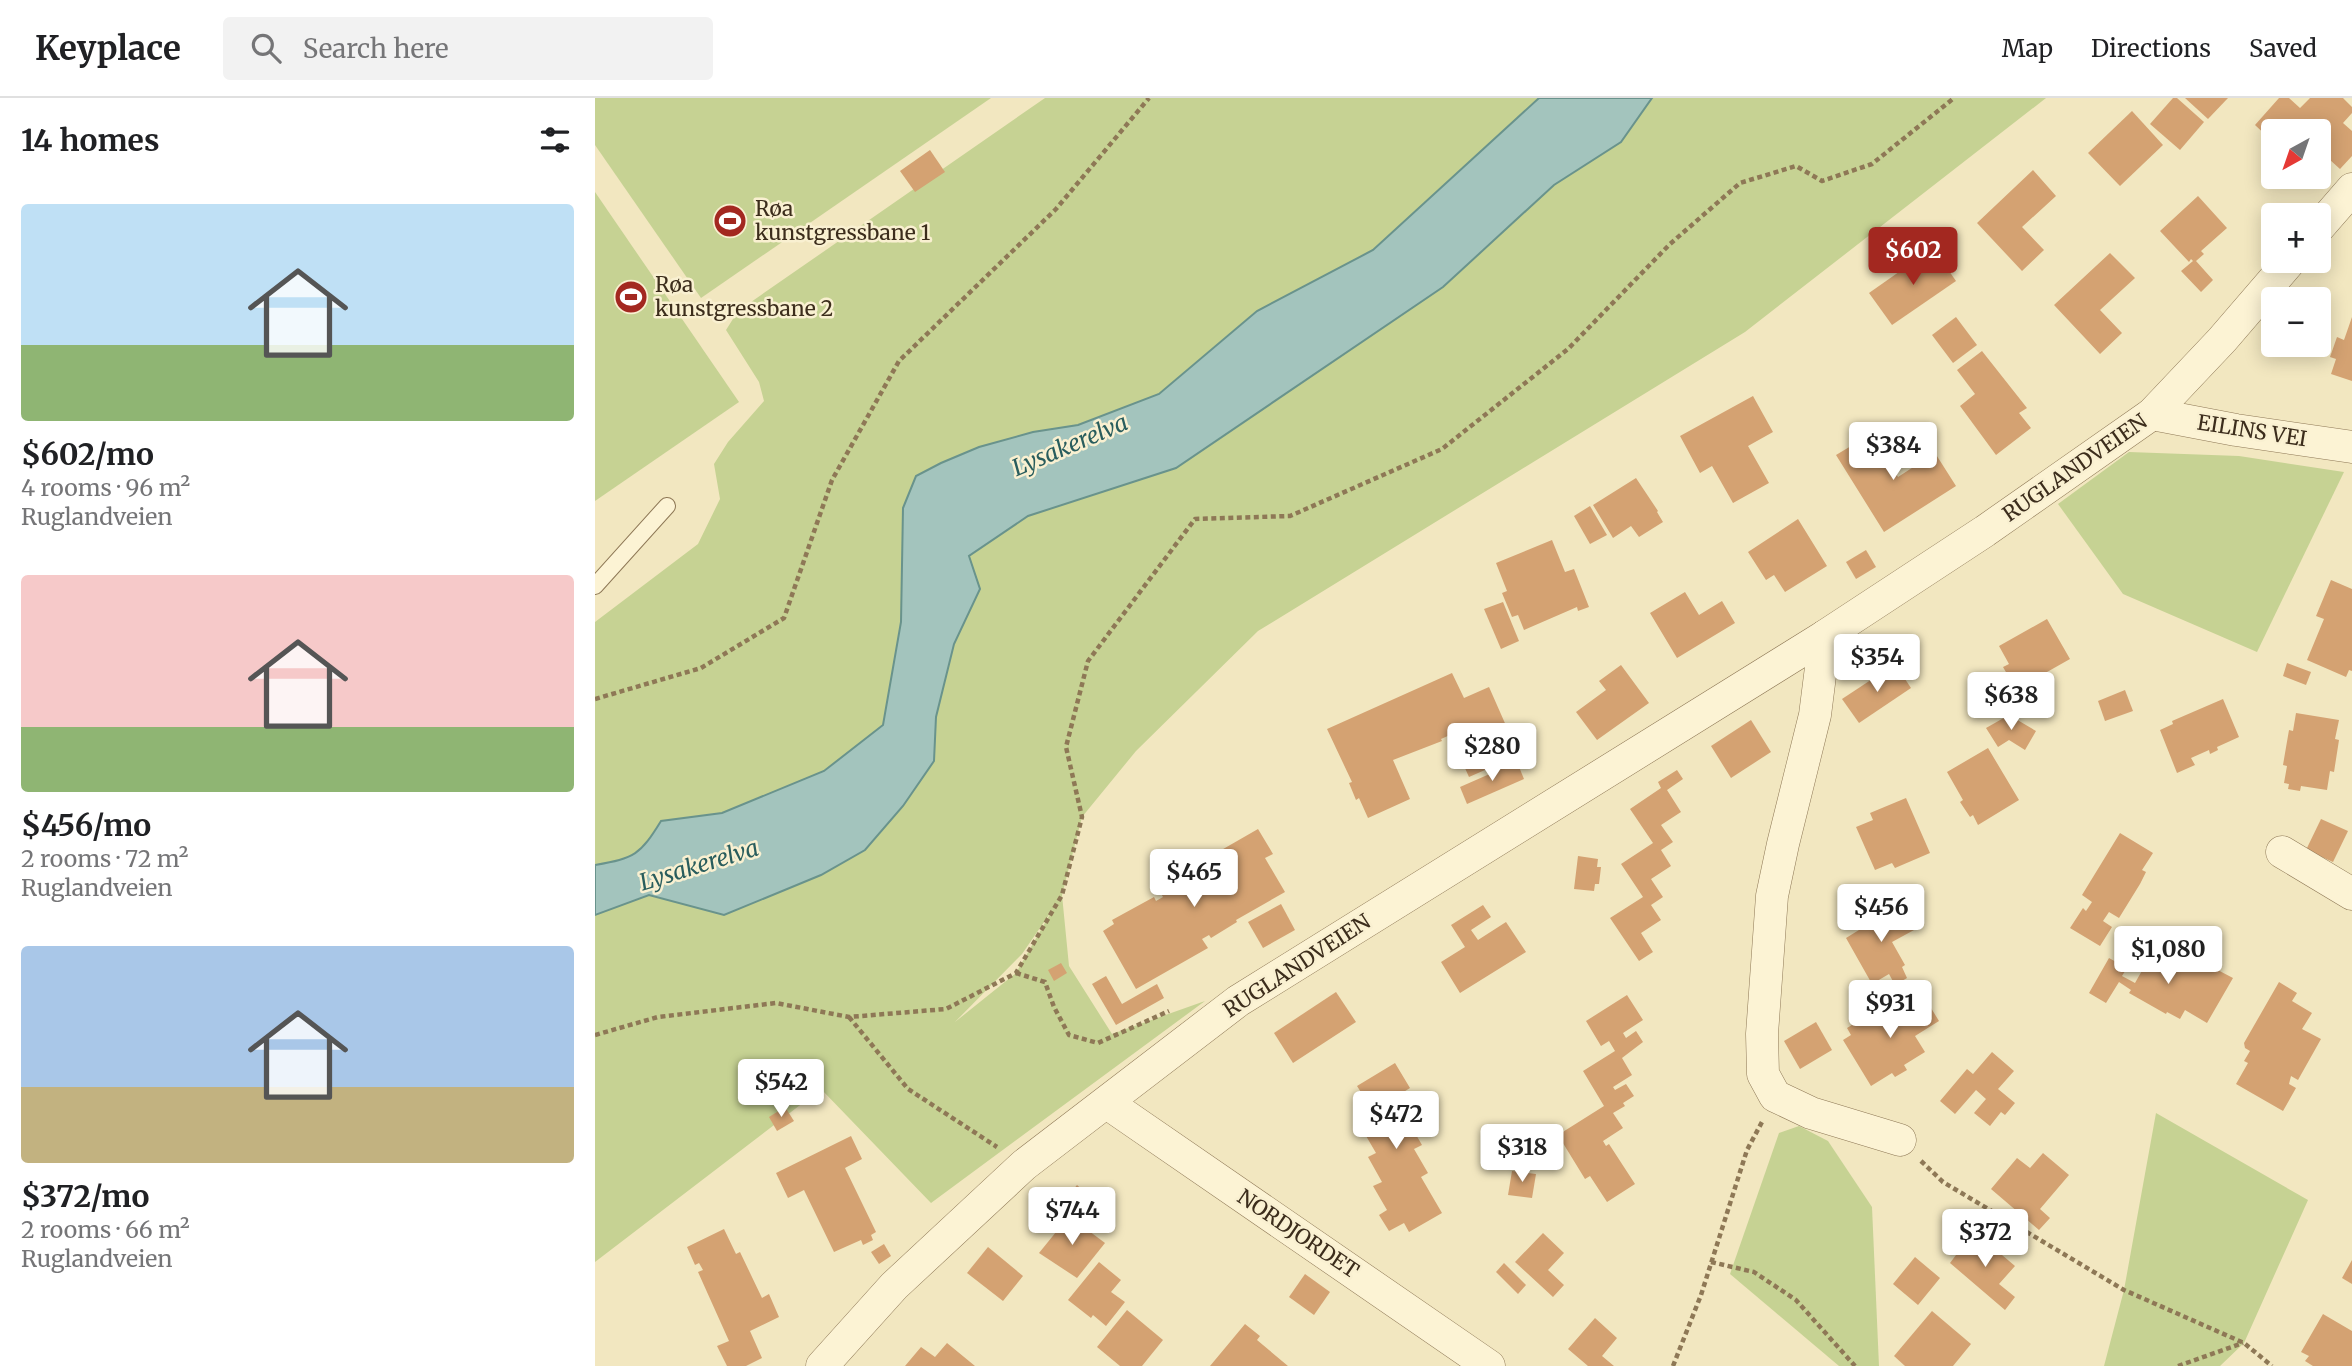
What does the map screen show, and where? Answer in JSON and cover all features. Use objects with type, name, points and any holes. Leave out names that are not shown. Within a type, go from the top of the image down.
[{"type":"street","points":[[2331,214],[2352,190]]},
{"type":"street","name":"RUGLANDVEIEN","points":[[822,1366],[894,1286],[1024,1165],[1238,1001],[1825,636],[1985,531],[2152,414],[2222,340],[2280,273]]},
{"type":"street","name":"EILINS VEI","points":[[2152,414],[2236,430],[2352,447]]},
{"type":"street","points":[[1825,636],[1815,715],[1772,896],[1762,1034],[1763,1074],[1775,1096],[1811,1113],[1900,1140]]},
{"type":"street","points":[[2282,852],[2352,894]]},
{"type":"street","name":"NORDJORDET","points":[[1107,1103],[1489,1366]]},
{"type":"lane","points":[[595,586],[667,506]]},
{"type":"path","points":[[595,699],[701,668],[784,618],[832,480],[899,361],[1056,209],[1149,98]]},
{"type":"path","points":[[595,1035],[658,1017],[776,1003],[849,1017],[946,1009],[1016,973],[1062,895],[1082,817],[1066,747],[1088,661],[1195,519],[1290,516],[1442,449],[1568,349],[1670,244],[1740,183],[1796,166],[1822,181],[1872,164],[1954,98]]},
{"type":"path","points":[[1016,973],[1045,982],[1054,1007],[1069,1035],[1098,1043],[1179,1006]]},
{"type":"path","points":[[849,1017],[908,1089],[1024,1165]]},
{"type":"path","points":[[1673,1366],[1711,1262],[1747,1150],[1775,1096]]},
{"type":"path","points":[[1900,1140],[1943,1182],[2124,1290],[2243,1343],[2272,1366]]},
{"type":"path","points":[[1711,1262],[1754,1272],[1796,1300],[1855,1366]]},
{"type":"path","points":[[2178,1366],[2243,1343]]},
{"type":"green space","name":"Røa kunstgressbane 1","points":[[595,98],[991,98],[701,298],[595,145]]},
{"type":"green space","points":[[1045,98],[2046,98],[1745,332],[1258,631],[1136,751],[1082,817],[1062,895],[1069,966],[1112,1034],[1205,1001],[931,1203],[821,1089],[595,1262],[595,622],[698,544],[720,499],[714,464],[728,442],[764,401],[759,382],[726,330],[738,311]],"holes":[[[1053,909],[1016,973],[955,1022],[1022,954]]]},
{"type":"green space","name":"Røa kunstgressbane 2","points":[[595,192],[739,402],[595,501]]},
{"type":"green space","points":[[2129,452],[2239,456],[2344,472],[2257,652],[2123,594],[2058,504]]},
{"type":"green space","points":[[2156,1113],[2308,1200],[2244,1343],[2220,1366],[2104,1366],[2124,1290]]},
{"type":"green space","points":[[1799,1126],[1828,1141],[1872,1207],[1879,1366],[1839,1366],[1730,1274],[1779,1133]]},
{"type":"water","name":"Lysakerelva","points":[[1539,98],[1652,98],[1621,142],[1554,185],[1443,287],[1176,468],[1028,516],[969,556],[980,589],[954,644],[936,717],[934,761],[903,806],[865,850],[821,875],[724,915],[649,895],[595,915],[595,865],[619,860],[635,853],[661,821],[722,813],[824,771],[883,725],[901,622],[903,508],[916,476],[979,447],[1033,432],[1078,425],[1159,394],[1257,311],[1373,250]]},
{"type":"building","points":[[2173,98],[2177,98],[2204,122],[2180,150],[2150,124]]},
{"type":"building","points":[[2185,98],[2228,98],[2208,119]]},
{"type":"building","points":[[2279,98],[2289,98],[2300,108],[2310,98],[2343,98],[2352,107],[2352,113],[2343,123],[2352,131],[2352,156],[2340,169],[2331,161],[2331,119],[2261,119],[2261,131],[2255,125]]},
{"type":"building","points":[[2132,111],[2163,145],[2120,186],[2088,153]]},
{"type":"building","points":[[930,150],[945,172],[915,192],[900,171]]},
{"type":"building","points":[[2033,170],[2056,196],[2022,227],[2044,250],[2022,271],[1977,223]]},
{"type":"building","points":[[2198,196],[2227,228],[2201,251],[2204,254],[2196,261],[2213,280],[2201,292],[2181,271],[2193,261],[2191,259],[2189,262],[2160,231]]},
{"type":"building","points":[[1933,248],[1956,281],[1892,325],[1869,293]]},
{"type":"building","points":[[2110,253],[2135,278],[2100,310],[2122,333],[2100,354],[2054,305]]},
{"type":"building","points":[[1956,317],[1977,345],[1953,363],[1932,335]]},
{"type":"building","points":[[2352,317],[2352,381],[2331,374],[2336,359],[2330,357],[2337,337],[2344,340]]},
{"type":"building","points":[[1982,351],[2027,408],[2019,413],[2031,428],[1996,455],[1960,406],[1975,394],[1957,370]]},
{"type":"building","points":[[1753,396],[1773,432],[1748,446],[1769,483],[1733,503],[1712,466],[1700,473],[1680,436]]},
{"type":"building","points":[[1871,434],[1898,477],[1935,453],[1956,486],[1884,532],[1836,455]]},
{"type":"building","points":[[1636,478],[1663,522],[1639,537],[1631,526],[1613,538],[1593,505]]},
{"type":"building","points":[[1590,506],[1607,535],[1590,544],[1574,516]]},
{"type":"building","points":[[1798,519],[1827,566],[1785,592],[1774,575],[1766,580],[1748,552]]},
{"type":"building","points":[[1552,540],[1565,572],[1574,569],[1589,607],[1578,611],[1577,607],[1524,630],[1518,615],[1512,617],[1502,593],[1507,591],[1496,563]]},
{"type":"building","points":[[1866,550],[1876,567],[1856,579],[1846,562]]},
{"type":"building","points":[[2331,580],[2352,589],[2352,671],[2349,670],[2346,677],[2307,660],[2324,619],[2316,616]]},
{"type":"building","points":[[1685,592],[1699,615],[1722,601],[1735,623],[1677,658],[1650,613]]},
{"type":"building","points":[[1503,602],[1519,641],[1501,649],[1484,609]]},
{"type":"building","points":[[2047,619],[2070,659],[2022,686],[2016,676],[2010,679],[2003,667],[2009,664],[1999,646]]},
{"type":"building","points":[[2287,663],[2311,672],[2306,685],[2283,676]]},
{"type":"building","points":[[1895,664],[1911,688],[1859,723],[1842,699]]},
{"type":"building","points":[[1621,665],[1649,703],[1597,740],[1576,712],[1606,690],[1599,681]]},
{"type":"building","points":[[1452,673],[1464,698],[1489,687],[1519,755],[1469,777],[1450,735],[1441,739],[1442,741],[1393,760],[1410,799],[1368,818],[1359,798],[1356,800],[1349,783],[1352,782],[1327,729]]},
{"type":"building","points":[[2125,690],[2133,711],[2105,721],[2098,701]]},
{"type":"building","points":[[2223,699],[2239,737],[2217,747],[2218,750],[2210,754],[2209,750],[2191,758],[2195,765],[2177,773],[2160,730],[2173,724],[2172,721]]},
{"type":"building","points":[[2296,713],[2339,720],[2335,739],[2339,740],[2334,772],[2330,771],[2327,790],[2301,786],[2300,791],[2288,789],[2289,784],[2284,783],[2287,766],[2283,765],[2289,730],[2293,731]]},
{"type":"building","points":[[2009,715],[2036,731],[2025,750],[2009,740],[1998,747],[1986,728]]},
{"type":"building","points":[[1751,720],[1771,752],[1731,778],[1711,746]]},
{"type":"building","points":[[1988,748],[2019,800],[1978,825],[1973,815],[1970,817],[1960,802],[1963,800],[1947,772]]},
{"type":"building","points":[[1517,762],[1524,779],[1467,804],[1460,787]]},
{"type":"building","points":[[1677,770],[1683,779],[1667,790],[1681,812],[1661,825],[1673,842],[1661,850],[1671,866],[1651,879],[1663,897],[1651,905],[1661,920],[1641,933],[1653,952],[1639,961],[1610,918],[1643,897],[1621,864],[1653,843],[1630,809],[1661,788],[1658,782]]},
{"type":"building","points":[[1906,798],[1930,853],[1895,868],[1892,863],[1875,870],[1856,827],[1873,820],[1870,813]]},
{"type":"building","points":[[2321,819],[2348,831],[2333,862],[2306,850]]},
{"type":"building","points":[[1258,829],[1273,854],[1265,858],[1285,892],[1211,938],[1209,935],[1202,939],[1208,948],[1136,989],[1103,931],[1114,924],[1112,920],[1154,897],[1156,901],[1163,897],[1157,886],[1169,880],[1167,877]]},
{"type":"building","points":[[2120,833],[2153,853],[2142,870],[2146,872],[2140,884],[2119,918],[2109,912],[2103,921],[2112,927],[2100,946],[2070,928],[2083,908],[2086,911],[2092,902],[2082,895]]},
{"type":"building","points":[[1578,856],[1598,859],[1597,867],[1601,867],[1599,884],[1595,884],[1594,891],[1574,889]]},
{"type":"building","points":[[1899,903],[1914,930],[1892,942],[1905,965],[1902,967],[1907,978],[1895,985],[1889,974],[1872,984],[1846,938],[1859,930],[1855,923],[1869,915],[1871,919]]},
{"type":"building","points":[[1281,904],[1295,930],[1263,948],[1248,922]]},
{"type":"building","points":[[1483,905],[1491,917],[1471,930],[1478,940],[1506,922],[1526,952],[1460,993],[1441,962],[1465,947],[1451,925]]},
{"type":"building","points":[[2167,949],[2207,972],[2210,966],[2233,978],[2207,1023],[2185,1010],[2180,1019],[2167,1012],[2166,1014],[2129,993],[2131,990],[2119,982],[2106,1003],[2089,993],[2109,958],[2127,968],[2122,976],[2135,983],[2152,953],[2162,958]]},
{"type":"building","points":[[1061,963],[1067,973],[1054,981],[1048,970]]},
{"type":"building","points":[[1106,976],[1122,1004],[1157,984],[1164,998],[1116,1025],[1092,984]]},
{"type":"building","points":[[2279,982],[2297,993],[2292,1001],[2312,1013],[2302,1029],[2321,1039],[2298,1080],[2291,1076],[2289,1084],[2296,1088],[2283,1111],[2236,1084],[2248,1063],[2244,1061],[2250,1051],[2245,1048],[2244,1043]]},
{"type":"building","points":[[1336,992],[1356,1022],[1293,1063],[1274,1033]]},
{"type":"building","points":[[1627,995],[1643,1020],[1623,1033],[1626,1038],[1636,1031],[1643,1042],[1622,1058],[1632,1075],[1613,1087],[1615,1090],[1626,1084],[1634,1096],[1623,1103],[1625,1106],[1613,1113],[1623,1128],[1603,1141],[1606,1146],[1609,1144],[1635,1184],[1607,1202],[1590,1176],[1585,1179],[1558,1135],[1604,1106],[1583,1071],[1615,1051],[1609,1041],[1601,1046],[1586,1021]]},
{"type":"building","points":[[1923,995],[1939,1021],[1915,1036],[1925,1052],[1904,1065],[1907,1070],[1895,1077],[1892,1073],[1871,1086],[1843,1040],[1851,1035],[1847,1028],[1865,1017],[1868,1022],[1895,1005],[1898,1011]]},
{"type":"building","points":[[1816,1022],[1832,1050],[1800,1069],[1784,1041]]},
{"type":"building","points":[[1992,1052],[2014,1071],[1998,1089],[2015,1103],[2005,1115],[2001,1112],[1990,1126],[1974,1113],[1986,1099],[1976,1090],[1955,1114],[1940,1101],[1967,1069],[1973,1074]]},
{"type":"building","points":[[1395,1063],[1410,1088],[1402,1093],[1416,1116],[1408,1121],[1422,1145],[1414,1149],[1428,1173],[1421,1177],[1442,1213],[1409,1232],[1404,1223],[1389,1231],[1379,1215],[1387,1210],[1373,1186],[1382,1182],[1368,1157],[1376,1153],[1362,1129],[1369,1125],[1355,1102],[1364,1097],[1357,1086]]},
{"type":"building","points":[[785,1107],[794,1121],[777,1131],[769,1117]]},
{"type":"building","points":[[851,1136],[862,1159],[845,1168],[876,1232],[871,1235],[873,1240],[863,1245],[861,1240],[834,1252],[804,1190],[788,1198],[776,1173]]},
{"type":"building","points":[[2043,1153],[2069,1175],[2040,1209],[2050,1218],[2039,1230],[1991,1189],[2017,1158],[2030,1168]]},
{"type":"building","points":[[1512,1171],[1536,1174],[1532,1198],[1508,1195]]},
{"type":"building","points":[[1077,1185],[1088,1195],[1072,1214],[1061,1205]]},
{"type":"building","points":[[1069,1216],[1105,1243],[1077,1278],[1039,1253]]},
{"type":"building","points":[[724,1229],[736,1254],[740,1252],[762,1298],[769,1294],[779,1317],[750,1331],[762,1358],[746,1366],[727,1366],[717,1346],[729,1341],[698,1272],[703,1270],[699,1263],[695,1265],[687,1247]]},
{"type":"building","points":[[1543,1233],[1564,1253],[1548,1270],[1564,1285],[1553,1297],[1515,1262]]},
{"type":"building","points":[[1976,1233],[2015,1266],[1999,1284],[2015,1297],[2005,1310],[1950,1263],[1971,1235]]},
{"type":"building","points":[[884,1244],[891,1256],[879,1264],[871,1252]]},
{"type":"building","points":[[988,1247],[1023,1276],[1003,1301],[967,1273]]},
{"type":"building","points":[[1915,1257],[1940,1278],[1918,1305],[1893,1284]]},
{"type":"building","points":[[2352,1260],[2352,1284],[2342,1278]]},
{"type":"building","points":[[1099,1262],[1121,1280],[1111,1292],[1125,1302],[1106,1326],[1068,1300]]},
{"type":"building","points":[[1504,1263],[1526,1285],[1518,1294],[1496,1272]]},
{"type":"building","points":[[1305,1274],[1330,1292],[1314,1315],[1289,1297]]},
{"type":"building","points":[[1127,1310],[1163,1340],[1142,1366],[1120,1366],[1097,1347]]},
{"type":"building","points":[[1932,1311],[1971,1344],[1953,1366],[1905,1366],[1894,1356]]},
{"type":"building","points":[[2323,1314],[2352,1331],[2352,1366],[2313,1366],[2305,1361],[2309,1356],[2301,1352]]},
{"type":"building","points":[[1595,1318],[1617,1338],[1602,1356],[1614,1366],[1588,1366],[1568,1349]]},
{"type":"building","points":[[1245,1324],[1260,1336],[1257,1340],[1288,1366],[1210,1366]]},
{"type":"building","points":[[947,1343],[975,1366],[905,1366],[921,1347],[935,1357]]},
{"type":"place","name":"Røa kunstgressbane 1","points":[[730,221]]},
{"type":"place","name":"Røa kunstgressbane 2","points":[[631,297]]}]
